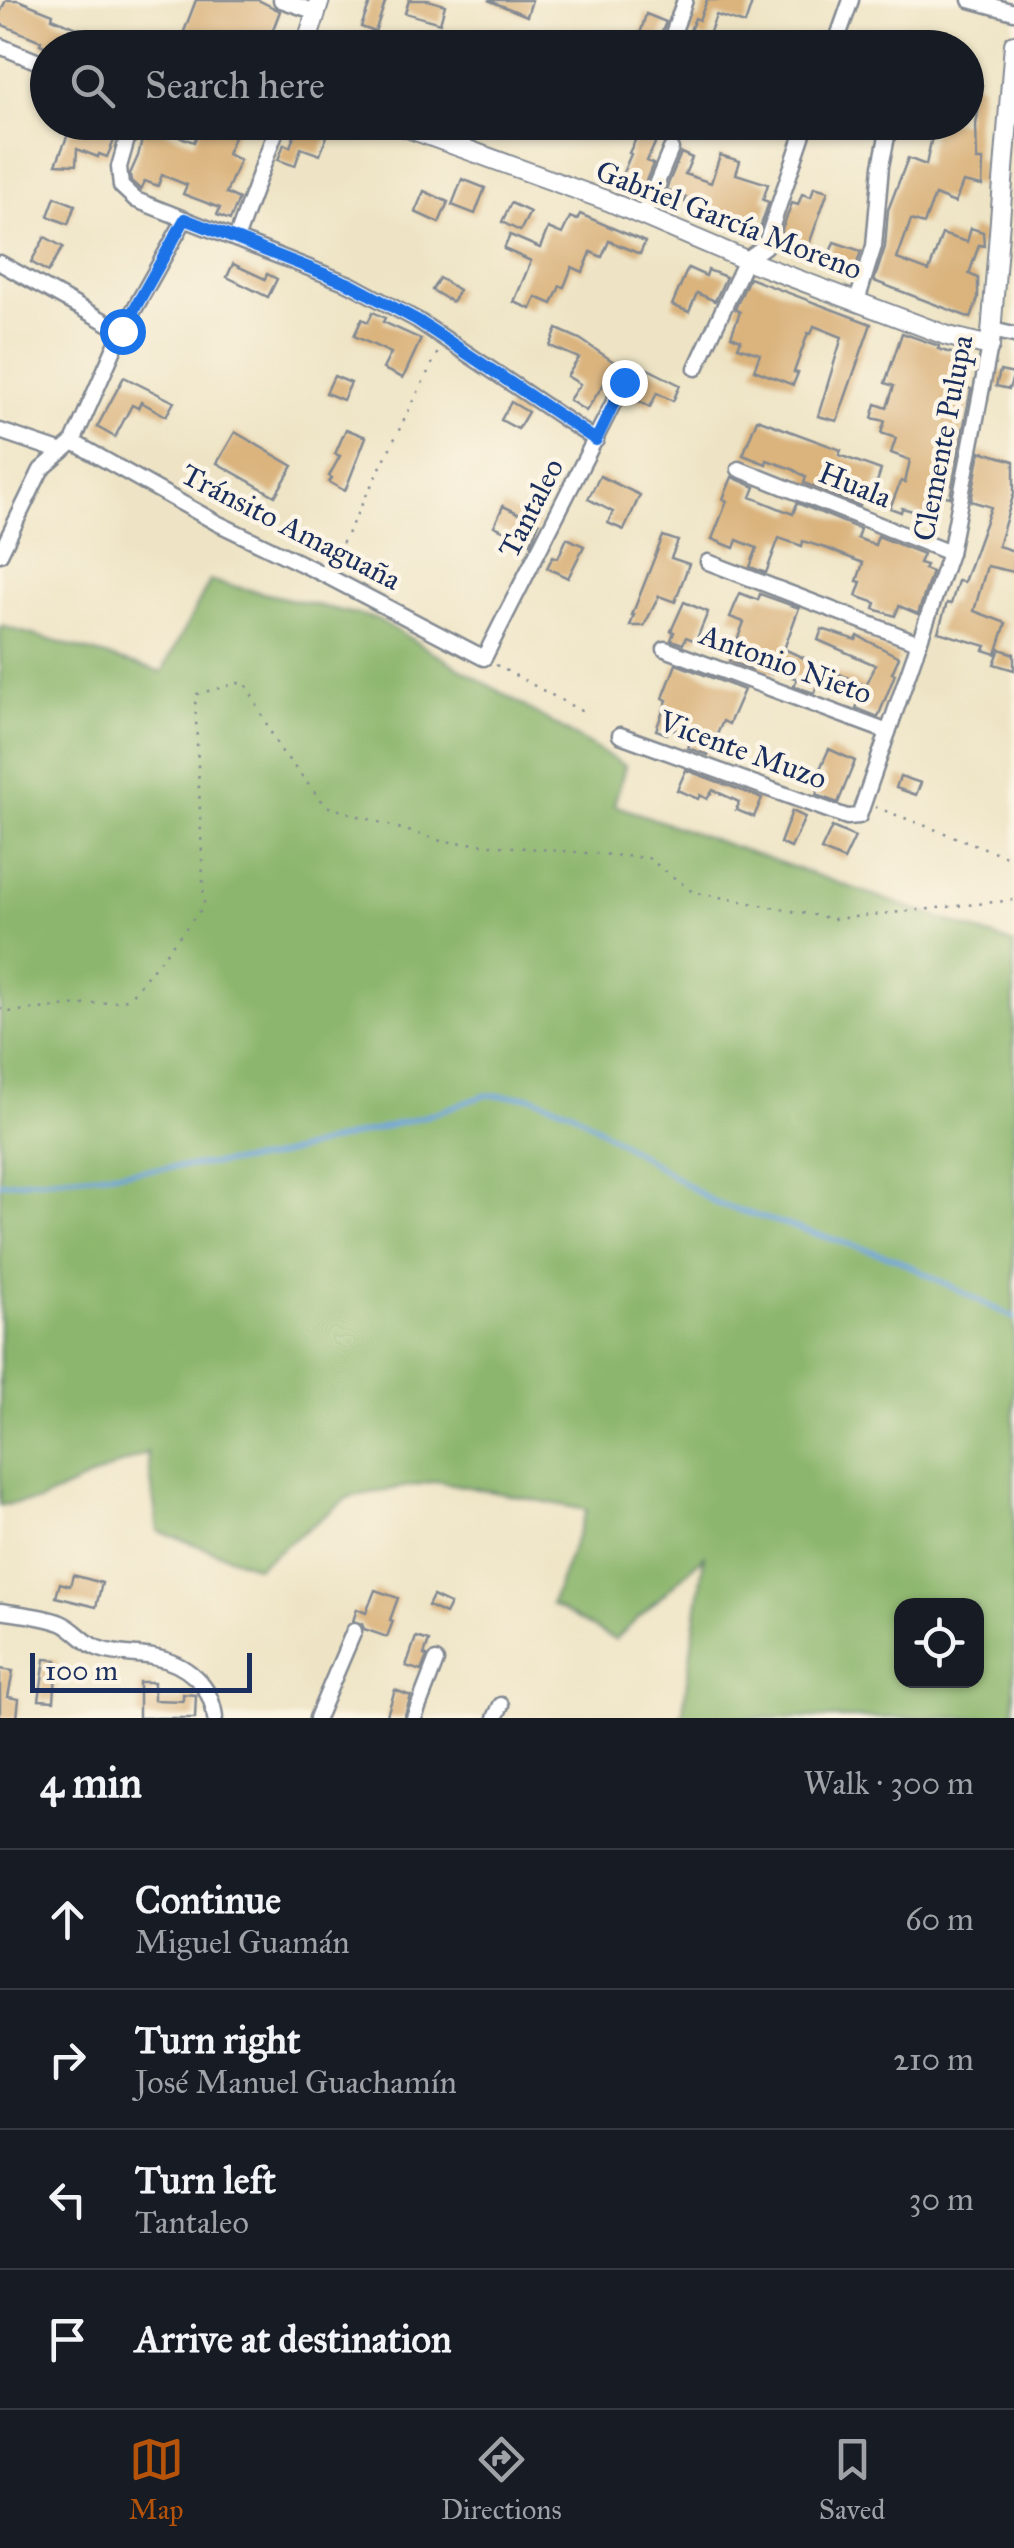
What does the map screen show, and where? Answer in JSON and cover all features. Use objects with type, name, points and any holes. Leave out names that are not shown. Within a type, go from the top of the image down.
[{"type":"street","points":[[282,0],[318,6],[311,30]]},
{"type":"street","points":[[674,30],[685,0]]},
{"type":"street","points":[[840,30],[851,0]]},
{"type":"street","points":[[970,0],[1014,12]]},
{"type":"street","name":"Clemente Pulupa","points":[[864,803],[950,553],[991,338],[1014,44]]},
{"type":"street","points":[[0,46],[30,58]]},
{"type":"street","points":[[127,140],[119,167],[121,186],[136,200],[350,284],[417,320],[596,440]]},
{"type":"street","points":[[236,238],[272,140]]},
{"type":"street","name":"Gabriel García Moreno","points":[[439,140],[948,336],[991,338]]},
{"type":"street","points":[[696,368],[746,260],[765,246],[801,140]]},
{"type":"street","points":[[857,301],[874,246],[886,140]]},
{"type":"street","points":[[643,216],[671,149]]},
{"type":"street","points":[[0,554],[33,482],[68,447],[122,331],[185,219]]},
{"type":"street","points":[[0,263],[122,331]]},
{"type":"street","points":[[991,338],[1014,335]]},
{"type":"street","name":"Tantaleo","points":[[484,658],[624,382]]},
{"type":"street","name":"Tránsito Amaguaña","points":[[0,431],[68,447],[484,658]]},
{"type":"street","name":"Huala","points":[[738,468],[950,553]]},
{"type":"street","points":[[708,562],[919,643]]},
{"type":"street","name":"Antonio Nieto","points":[[665,649],[888,732]]},
{"type":"street","name":"Vicente Muzo","points":[[620,735],[847,817],[858,816],[864,803]]},
{"type":"street","points":[[0,1611],[60,1622],[104,1651],[176,1665],[210,1693],[216,1718]]},
{"type":"street","points":[[316,1718],[354,1631]]},
{"type":"street","points":[[414,1718],[436,1661]]},
{"type":"path","points":[[327,576],[444,340]]},
{"type":"path","points":[[484,658],[582,712]]},
{"type":"path","points":[[0,1008],[7,1012],[122,1001],[130,997],[203,907],[195,698],[197,694],[238,684],[246,684],[278,748],[326,806],[442,841],[648,858],[693,892],[834,918],[1014,900]]},
{"type":"path","name":"Vicente Muzo","points":[[864,803],[1014,860]]},
{"type":"green space","points":[[210,581],[377,619],[625,766],[614,805],[1014,944],[1014,1718],[682,1718],[704,1556],[615,1640],[551,1604],[587,1510],[437,1481],[349,1497],[257,1567],[158,1531],[147,1452],[39,1501],[0,1505],[1,626],[162,672]]},
{"type":"building","points":[[6,0],[18,0],[82,30],[30,30],[30,36],[0,24]]},
{"type":"building","points":[[196,0],[258,0],[280,11],[273,30],[185,30]]},
{"type":"building","points":[[371,0],[386,0],[376,30],[361,27]]},
{"type":"building","points":[[409,0],[445,5],[440,23],[405,13]]},
{"type":"building","points":[[488,0],[532,0],[527,16]]},
{"type":"building","points":[[707,0],[753,0],[745,24],[716,15],[711,30],[690,30],[695,18],[699,20]]},
{"type":"building","points":[[646,14],[666,22],[663,30],[641,30]]},
{"type":"building","points":[[66,140],[114,140],[107,157],[77,149],[76,165],[56,164]]},
{"type":"building","points":[[142,140],[233,140],[227,154],[240,160],[226,193],[239,199],[230,220],[217,215],[220,208],[183,194],[187,185],[162,175],[158,186],[145,181],[141,190],[131,181]]},
{"type":"building","points":[[293,140],[326,140],[320,155],[301,148],[295,166],[278,160],[284,144],[290,147]]},
{"type":"building","points":[[635,140],[657,140],[647,161],[653,164],[641,193],[632,189],[630,195],[616,189]]},
{"type":"building","points":[[931,140],[976,140],[977,160],[983,160],[982,186],[963,182],[955,203],[935,195],[924,224],[911,220],[897,259],[929,271],[942,234],[967,242],[971,228],[983,232],[984,246],[979,245],[969,274],[978,278],[978,298],[971,318],[874,281],[885,247],[888,210],[908,158],[926,165]]},
{"type":"building","points":[[681,153],[692,158],[685,174],[711,183],[720,155],[740,161],[736,174],[768,184],[763,200],[769,202],[759,231],[692,208],[686,198],[666,189]]},
{"type":"building","points":[[462,179],[485,188],[475,214],[452,205]]},
{"type":"building","points":[[814,187],[828,191],[805,256],[784,249],[788,235],[781,232],[792,203],[798,205],[802,194],[811,197]]},
{"type":"building","points":[[424,191],[448,202],[439,223],[415,212]]},
{"type":"building","points":[[55,197],[75,205],[68,224],[48,216]]},
{"type":"building","points":[[511,203],[530,212],[520,231],[502,222]]},
{"type":"building","points":[[580,214],[645,242],[640,254],[609,241],[602,257],[591,252],[583,272],[572,267],[552,304],[536,297],[531,309],[514,302],[531,261],[504,249],[510,235],[540,248],[548,228],[562,234],[570,217],[577,220]]},
{"type":"building","points":[[45,237],[63,247],[48,272],[31,262]]},
{"type":"building","points":[[834,242],[861,251],[855,270],[827,261]]},
{"type":"building","points":[[233,264],[265,279],[267,274],[277,279],[268,297],[227,277]]},
{"type":"building","points":[[688,268],[706,276],[708,270],[726,277],[715,301],[697,293],[689,312],[672,305]]},
{"type":"building","points":[[439,278],[459,290],[452,302],[432,290]]},
{"type":"building","points":[[749,278],[871,324],[837,421],[818,416],[842,337],[814,326],[794,372],[798,373],[793,385],[754,370],[760,354],[738,347],[741,340],[731,336],[740,312],[735,309]]},
{"type":"building","points":[[373,312],[385,318],[383,322],[421,339],[403,378],[383,369],[391,353],[354,336],[362,319],[368,322]]},
{"type":"building","points":[[557,329],[617,364],[586,411],[569,400],[580,384],[567,376],[579,358],[550,346]]},
{"type":"building","points":[[902,333],[964,357],[956,384],[971,389],[950,497],[941,495],[930,519],[913,511],[890,508],[901,481],[905,483],[910,460],[891,453],[896,438],[881,433],[885,421],[872,418],[876,404],[887,408],[894,386],[885,383]]},
{"type":"building","points":[[644,367],[680,385],[673,401],[657,393],[650,407],[629,396]]},
{"type":"building","points":[[1000,371],[1014,374],[1009,389],[996,386]]},
{"type":"building","points":[[334,376],[351,383],[343,400],[326,393]]},
{"type":"building","points":[[124,377],[174,402],[166,416],[141,402],[138,408],[132,405],[115,437],[97,427]]},
{"type":"building","points":[[511,402],[528,412],[518,429],[501,420]]},
{"type":"building","points":[[757,419],[841,450],[839,455],[881,470],[870,503],[862,500],[860,506],[804,483],[806,477],[792,469],[743,455]]},
{"type":"building","points":[[346,429],[366,437],[345,491],[329,482],[329,476],[340,456],[335,454]]},
{"type":"building","points":[[235,432],[293,466],[275,496],[217,463]]},
{"type":"building","points":[[980,451],[1014,461],[1014,493],[998,546],[1014,551],[1014,572],[987,566],[974,611],[1006,623],[996,654],[984,650],[986,646],[938,632],[958,581],[964,582],[991,507],[971,501]]},
{"type":"building","points":[[600,476],[640,495],[624,530],[608,523],[613,512],[588,499]]},
{"type":"building","points":[[732,477],[755,487],[751,497],[793,514],[797,503],[860,529],[857,538],[875,545],[878,536],[923,554],[919,563],[932,572],[918,614],[899,606],[895,616],[874,609],[876,603],[856,596],[863,563],[803,541],[802,546],[779,538],[766,573],[750,567],[757,548],[737,540],[734,548],[712,539]]},
{"type":"building","points":[[503,506],[539,523],[531,543],[494,526]]},
{"type":"building","points":[[663,536],[678,541],[671,558],[689,564],[675,602],[659,596],[644,626],[630,626],[632,615]]},
{"type":"building","points":[[567,538],[584,546],[568,578],[547,568],[553,556],[558,558]]},
{"type":"building","points":[[740,593],[758,600],[760,594],[799,608],[784,649],[866,686],[875,665],[818,640],[822,629],[856,640],[858,636],[899,657],[878,717],[856,708],[859,702],[830,690],[817,686],[814,693],[794,686],[797,679],[775,669],[772,674],[729,661],[744,622],[730,617]]},
{"type":"building","points":[[684,602],[708,612],[696,641],[686,637],[683,644],[671,640],[671,631]]},
{"type":"building","points":[[1000,649],[1014,654],[1014,670],[994,664]]},
{"type":"building","points":[[676,664],[744,690],[729,724],[723,721],[708,755],[688,748],[693,736],[670,728],[667,734],[656,730]]},
{"type":"building","points":[[829,749],[855,761],[838,803],[816,795],[825,774],[819,771]]},
{"type":"building","points":[[686,770],[762,798],[754,817],[736,810],[739,802],[713,790],[707,799],[700,795],[698,799],[677,790]]},
{"type":"building","points":[[900,776],[921,783],[916,795],[896,788]]},
{"type":"building","points":[[792,811],[805,817],[791,848],[780,843]]},
{"type":"building","points":[[832,827],[855,837],[844,860],[821,850]]},
{"type":"building","points":[[73,1575],[102,1583],[96,1607],[56,1597],[60,1583],[70,1586]]},
{"type":"building","points":[[375,1590],[398,1598],[387,1637],[353,1621],[357,1609],[366,1613]]},
{"type":"building","points":[[433,1596],[450,1604],[445,1614],[428,1606]]},
{"type":"building","points":[[416,1637],[429,1641],[421,1671],[406,1666]]},
{"type":"building","points":[[45,1659],[57,1660],[54,1701],[39,1700]]},
{"type":"building","points":[[0,1669],[13,1671],[8,1697],[19,1699],[17,1718],[0,1718]]},
{"type":"building","points":[[139,1682],[154,1682],[154,1700],[183,1701],[183,1694],[196,1695],[195,1718],[139,1718]]},
{"type":"building","points":[[395,1690],[411,1696],[404,1718],[386,1718]]},
{"type":"waterway","points":[[0,1183],[266,1159],[429,1115],[486,1095],[532,1097],[572,1111],[715,1203],[894,1258],[1014,1318]]},
{"type":"route","points":[[122,331],[185,219],[350,284],[417,320],[596,440],[624,382]]}]
